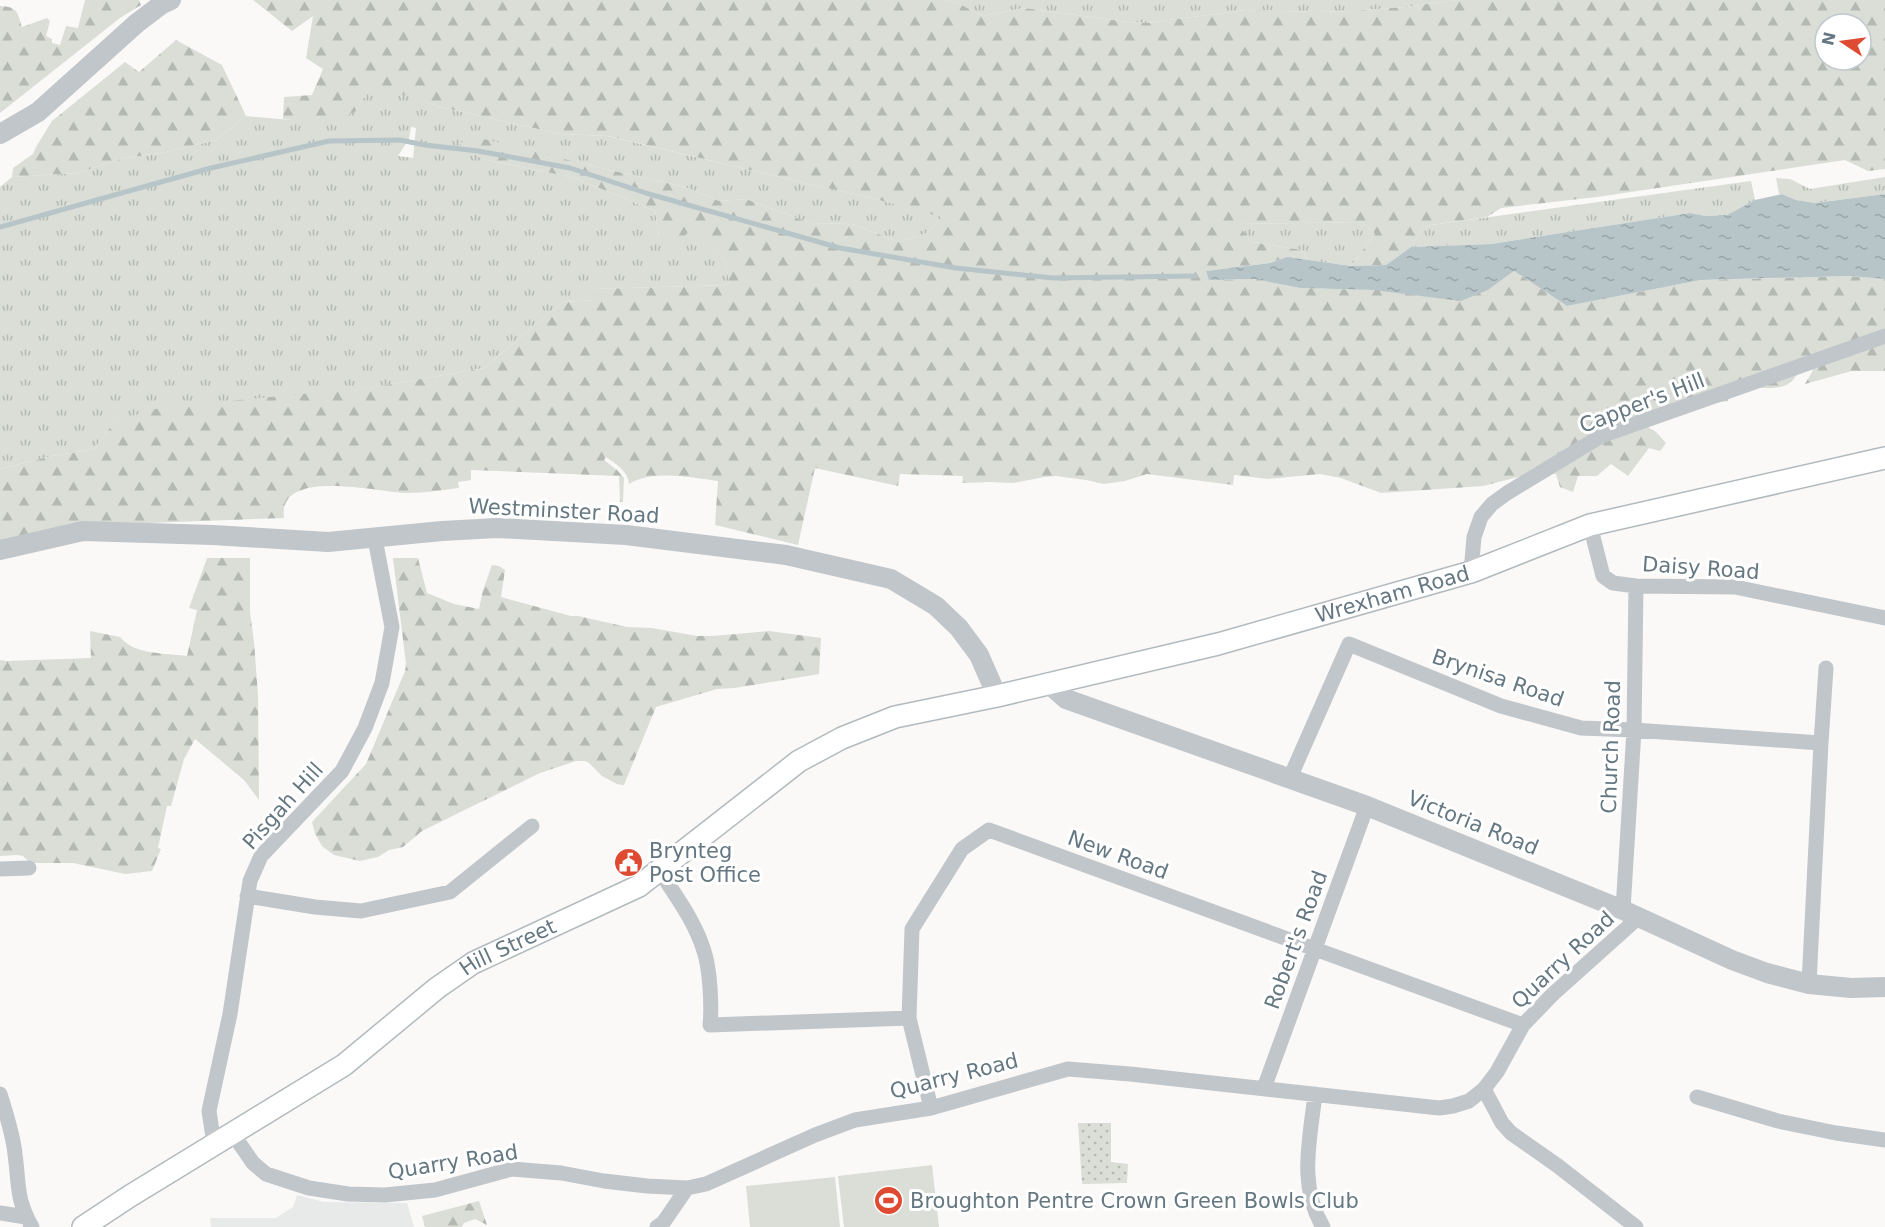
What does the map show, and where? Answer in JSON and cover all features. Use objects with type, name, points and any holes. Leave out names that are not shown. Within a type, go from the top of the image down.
[{"type":"main road","name":"Wrexham Road","points":[[895,717],[997,696],[1218,644],[1471,572],[1590,525],[1885,458]]},
{"type":"main road","name":"Hill Street","points":[[83,1227],[344,1065],[437,988],[473,963],[639,886],[799,761],[842,738],[895,717]]},
{"type":"street","points":[[0,134],[38,112],[137,24],[162,4],[171,0]]},
{"type":"street","name":"Capper's Hill","points":[[1471,572],[1474,537],[1481,517],[1492,504],[1601,436],[1885,336]]},
{"type":"street","name":"Daisy Road","points":[[1590,525],[1603,576],[1613,583],[1636,586],[1735,587],[1885,618]]},
{"type":"street","name":"Westminster Road","points":[[0,550],[82,531],[213,535],[328,542],[497,528],[626,535],[786,555],[891,579],[936,606],[959,628],[979,655],[997,696]]},
{"type":"street","name":"Pisgah Hill","points":[[214,1144],[209,1110],[230,1014],[250,881],[261,856],[342,771],[365,728],[382,683],[392,627],[375,539]]},
{"type":"street","name":"Church Road","points":[[1631,913],[1636,586]]},
{"type":"street","name":"Brynisa Road","points":[[1289,780],[1349,644],[1501,706],[1581,728],[1821,742]]},
{"type":"street","points":[[1809,984],[1826,668]]},
{"type":"street","name":"Victoria Road","points":[[1048,683],[1066,699],[1367,806],[1631,913],[1732,960],[1767,973],[1809,984],[1851,988],[1885,987]]},
{"type":"street","name":"Robert's Road","points":[[1264,1088],[1367,806]]},
{"type":"street","points":[[247,896],[315,907],[361,911],[450,892],[532,826]]},
{"type":"street","name":"New Road","points":[[931,1108],[909,1018],[912,929],[962,849],[988,830],[1523,1025]]},
{"type":"street","points":[[0,869],[29,868]]},
{"type":"street","points":[[659,870],[691,920],[705,952],[711,1025],[909,1018]]},
{"type":"street","name":"Quarry Road","points":[[233,1134],[253,1163],[266,1174],[309,1188],[348,1194],[385,1195],[435,1190],[512,1169],[561,1173],[647,1186],[687,1188],[706,1184],[815,1135],[855,1120],[931,1108],[1068,1070],[1093,1070],[1440,1108],[1453,1107],[1469,1101],[1484,1089],[1497,1072],[1523,1025],[1631,913]]},
{"type":"street","points":[[1484,1089],[1502,1123],[1511,1133],[1558,1166],[1636,1227]]},
{"type":"street","points":[[0,1094],[15,1153],[18,1192],[29,1222]]},
{"type":"street","points":[[1315,1094],[1307,1178],[1310,1200],[1323,1227]]},
{"type":"street","points":[[1697,1097],[1778,1121],[1885,1140]]},
{"type":"street","points":[[657,1227],[663,1223],[687,1188]]},
{"type":"street","points":[[0,1213],[29,1222]]},
{"type":"shaded area","points":[[297,1195],[324,1202],[407,1203],[414,1227],[211,1227],[210,1218],[276,1218],[293,1207]]},
{"type":"green space","points":[[85,0],[139,0],[141,5],[120,18],[0,113],[0,6],[14,9],[22,27],[47,18],[50,21],[46,36],[52,39],[52,43],[60,45],[66,26],[78,28]]},
{"type":"green space","points":[[253,0],[946,0],[958,3],[982,16],[1024,8],[1146,23],[1246,10],[1352,11],[1457,0],[1885,0],[1885,169],[1868,171],[1845,160],[1597,197],[1501,208],[1487,217],[1424,226],[1411,247],[1386,265],[1351,266],[1375,234],[1362,222],[1237,224],[1252,242],[1302,250],[1308,260],[1287,257],[1270,263],[1206,271],[1210,280],[1254,279],[1300,288],[1488,290],[1514,271],[1567,306],[1701,280],[1850,276],[1885,279],[1885,371],[1852,371],[1805,384],[1813,370],[1808,362],[1803,361],[1794,379],[1781,387],[1765,388],[1733,383],[1728,401],[1650,413],[1636,420],[1656,432],[1666,443],[1660,451],[1649,448],[1628,476],[1611,464],[1597,476],[1578,476],[1573,492],[1560,487],[1556,474],[1534,473],[1483,486],[1381,493],[1341,478],[1320,474],[1268,479],[1234,475],[1233,485],[1147,474],[1125,481],[1104,484],[1056,476],[1013,483],[962,483],[963,476],[900,474],[898,486],[815,468],[798,545],[715,525],[718,481],[661,476],[639,479],[629,484],[624,472],[606,457],[604,460],[624,478],[623,502],[620,502],[619,476],[471,470],[471,480],[458,482],[459,488],[433,491],[408,493],[355,487],[313,487],[296,492],[286,502],[284,518],[67,526],[0,543],[0,469],[52,456],[94,449],[115,421],[163,407],[369,388],[484,368],[563,302],[593,300],[593,289],[728,285],[728,275],[723,259],[693,227],[676,245],[659,237],[655,211],[575,178],[482,159],[458,143],[480,138],[685,187],[719,201],[746,199],[811,223],[852,224],[899,242],[927,233],[942,217],[872,198],[608,136],[561,134],[440,107],[372,84],[356,111],[329,124],[283,119],[284,97],[312,95],[323,69],[306,58],[313,16],[292,31]]},
{"type":"green space","points":[[946,0],[1457,0],[1352,11],[1246,10],[1146,23],[1024,8],[982,16],[958,3]]},
{"type":"green space","points":[[176,40],[222,65],[246,116],[216,140],[166,152],[120,159],[78,173],[12,177],[13,168],[33,154],[52,121],[125,62],[139,72]]},
{"type":"green space","points":[[372,83],[440,107],[561,134],[607,136],[943,216],[927,233],[899,242],[852,224],[811,223],[746,199],[719,201],[685,187],[588,165],[482,159],[575,178],[655,211],[659,237],[693,226],[713,245],[723,259],[728,275],[728,285],[593,289],[594,300],[563,302],[484,368],[369,388],[115,421],[94,449],[52,456],[0,469],[0,187],[12,177],[78,173],[120,159],[166,152],[216,140],[246,116],[290,120],[356,111]],"holes":[[[411,127],[416,128],[413,158],[398,156],[409,139]]]},
{"type":"green space","points":[[1885,177],[1885,194],[1815,203],[1779,194],[1776,178],[1790,179],[1810,189]]},
{"type":"green space","points":[[1751,181],[1755,200],[1727,215],[1705,216],[1690,213],[1491,244],[1411,247],[1424,226]]},
{"type":"green space","points":[[1362,222],[1375,234],[1351,266],[1308,260],[1302,250],[1252,242],[1236,224]]},
{"type":"green space","points":[[207,558],[250,558],[250,612],[258,695],[259,800],[244,780],[195,739],[184,759],[171,806],[167,806],[158,848],[161,849],[152,871],[125,874],[73,863],[31,863],[23,856],[0,856],[0,660],[91,658],[90,631],[120,637],[126,643],[142,650],[187,656],[197,610],[189,608]]},
{"type":"green space","points":[[393,558],[418,558],[427,593],[454,604],[479,609],[492,565],[505,570],[501,597],[571,616],[627,627],[652,628],[697,636],[769,631],[821,638],[819,674],[717,689],[656,707],[624,785],[602,776],[585,761],[576,761],[540,773],[422,831],[403,847],[389,850],[378,857],[360,861],[334,855],[322,846],[315,834],[312,822],[366,764],[405,671]]},
{"type":"green space","points":[[1078,1123],[1111,1123],[1111,1162],[1128,1164],[1127,1183],[1082,1184]]},
{"type":"green space","name":"Broughton Pentre Crown Green Bowls Club","points":[[932,1165],[939,1227],[844,1227],[838,1176]]},
{"type":"green space","points":[[835,1177],[840,1227],[750,1227],[746,1186]]},
{"type":"green space","points":[[479,1201],[487,1225],[475,1219],[464,1223],[462,1227],[425,1227],[422,1216]]},
{"type":"water","points":[[1782,194],[1796,200],[1815,203],[1885,194],[1885,279],[1849,276],[1701,280],[1567,306],[1514,271],[1488,290],[1461,301],[1373,290],[1300,288],[1254,279],[1209,280],[1206,271],[1270,263],[1287,257],[1351,266],[1386,265],[1411,247],[1491,244],[1690,213],[1705,216],[1727,215],[1755,200]]},
{"type":"waterway","points":[[0,227],[211,168],[329,141],[400,140],[478,151],[570,168],[649,194],[840,248],[956,268],[1053,278],[1195,276]]},
{"type":"place","name":"Brynteg Post Office","points":[[628,863]]},
{"type":"place","name":"Broughton Pentre Crown Green Bowls Club","points":[[889,1201]]}]
